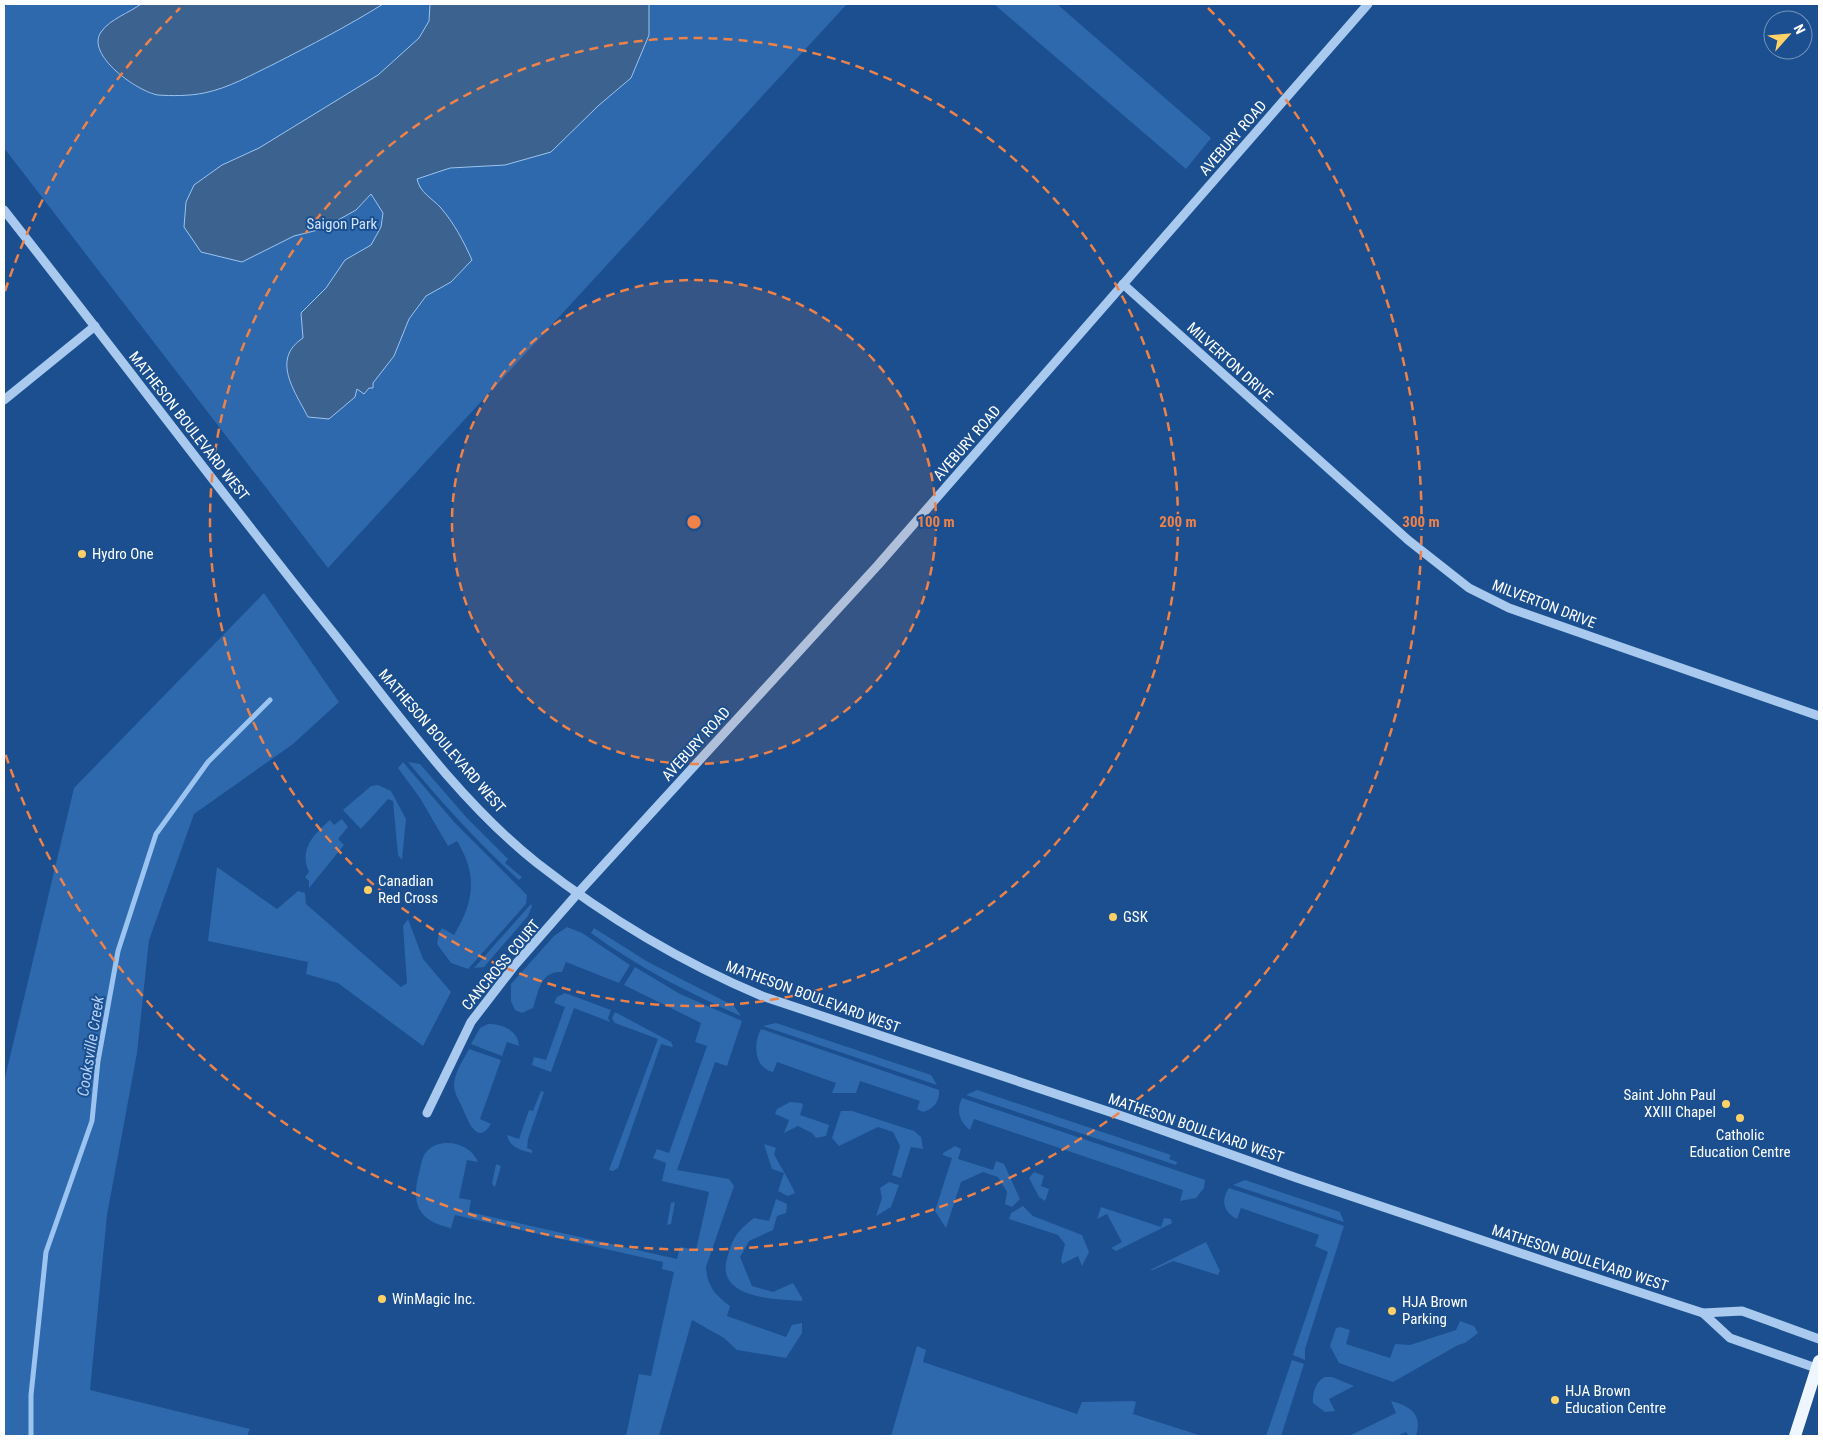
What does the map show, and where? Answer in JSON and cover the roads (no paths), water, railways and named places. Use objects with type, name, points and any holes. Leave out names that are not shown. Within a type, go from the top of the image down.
[{"type":"main road","points":[[1794,1436],[1818,1366]]},
{"type":"street","name":"AVEBURY ROAD","points":[[578,893],[878,565],[1368,4]]},
{"type":"street","name":"MATHESON BOULEVARD WEST","points":[[4,210],[278,563],[462,790],[536,862],[578,893],[663,948],[707,972],[762,996],[1125,1117],[1297,1178],[1703,1313],[1742,1311],[1819,1339]]},
{"type":"street","name":"MILVERTON DRIVE","points":[[1123,284],[1376,513],[1469,588],[1509,608],[1819,716]]},
{"type":"street","points":[[4,400],[95,326]]},
{"type":"street","name":"CANCROSS COURT","points":[[427,1113],[471,1022],[516,965],[578,893]]},
{"type":"street","name":"MATHESON BOULEVARD WEST","points":[[1703,1313],[1730,1338],[1818,1366]]},
{"type":"waterway","name":"Cooksville Creek","points":[[31,1436],[31,1395],[46,1252],[92,1121],[98,1061],[118,951],[156,834],[208,762],[270,700]]},
{"type":"place","name":"Hydro One","points":[[82,554]]},
{"type":"place","name":"Canadian Red Cross","points":[[368,890]]},
{"type":"place","name":"GSK","points":[[1113,917]]},
{"type":"place","name":"Saint John Paul XXIII Chapel","points":[[1726,1104]]},
{"type":"place","name":"Catholic Education Centre","points":[[1740,1118]]},
{"type":"place","name":"WinMagic Inc.","points":[[382,1299]]},
{"type":"place","name":"HJA Brown Parking","points":[[1392,1311]]},
{"type":"place","name":"HJA Brown Education Centre","points":[[1555,1400]]},
{"type":"park label","name":"Saigon Park","points":[[342,224]]}]
